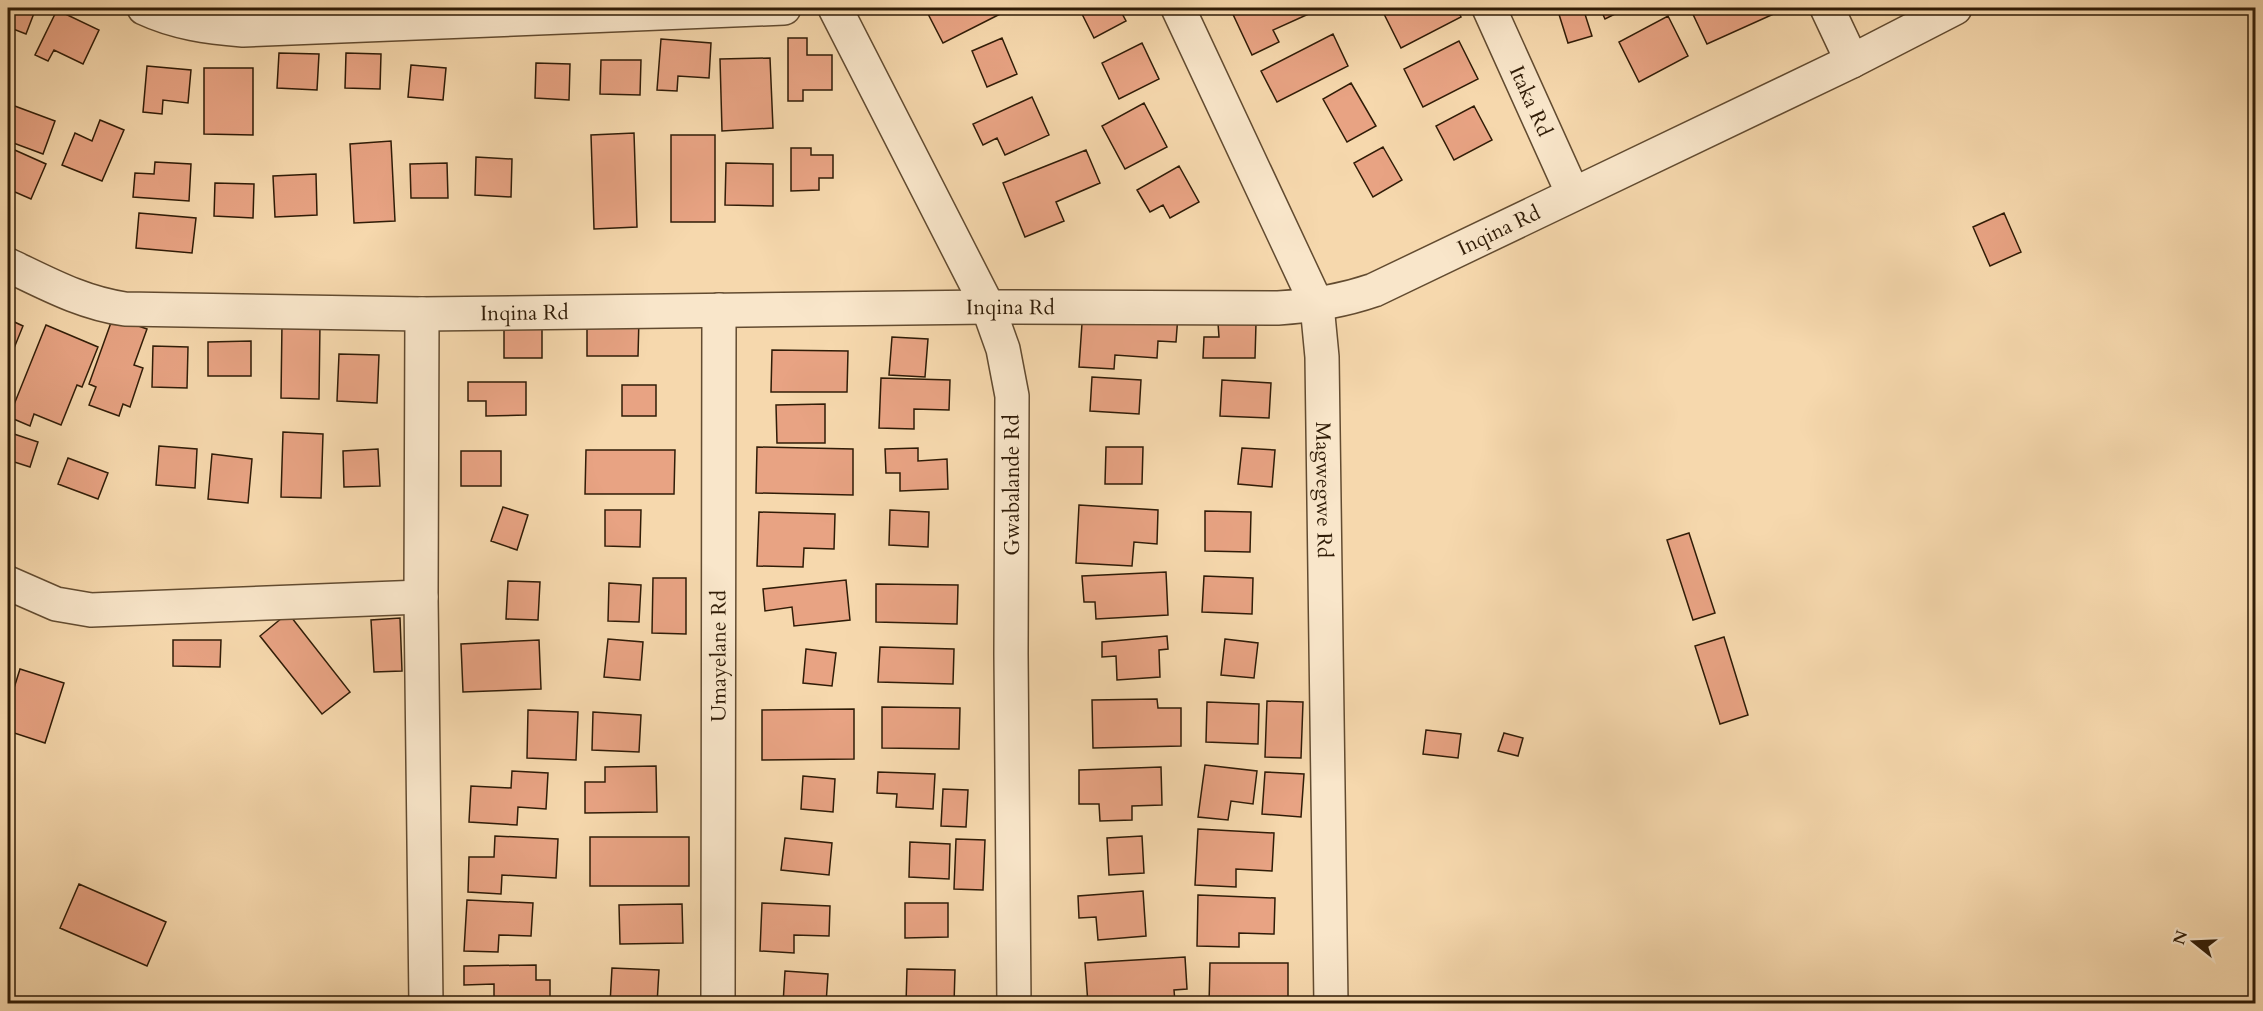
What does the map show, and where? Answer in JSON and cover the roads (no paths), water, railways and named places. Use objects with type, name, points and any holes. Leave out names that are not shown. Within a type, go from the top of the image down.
[{"type":"street","points":[[144,8],[196,26],[243,30],[784,8]]},
{"type":"street","name":"Gwabalande Rd","points":[[836,8],[988,308],[1003,349],[1012,396],[1011,654],[1014,1004]]},
{"type":"street","name":"Magwegwe Rd","points":[[1178,8],[1317,305],[1323,357],[1331,1004]]},
{"type":"street","name":"Itaka Rd","points":[[1489,8],[1573,194]]},
{"type":"street","points":[[1827,8],[1852,60]]},
{"type":"street","name":"Inqina Rd","points":[[8,265],[84,301],[114,307],[422,314],[988,308],[1278,308],[1317,305],[1345,300],[1374,290],[1852,60],[1954,8]]},
{"type":"street","name":"Umayelane Rd","points":[[718,1004],[719,310]]},
{"type":"street","points":[[422,314],[421,597],[426,1004]]},
{"type":"street","points":[[8,582],[56,604],[91,610],[421,597]]}]
